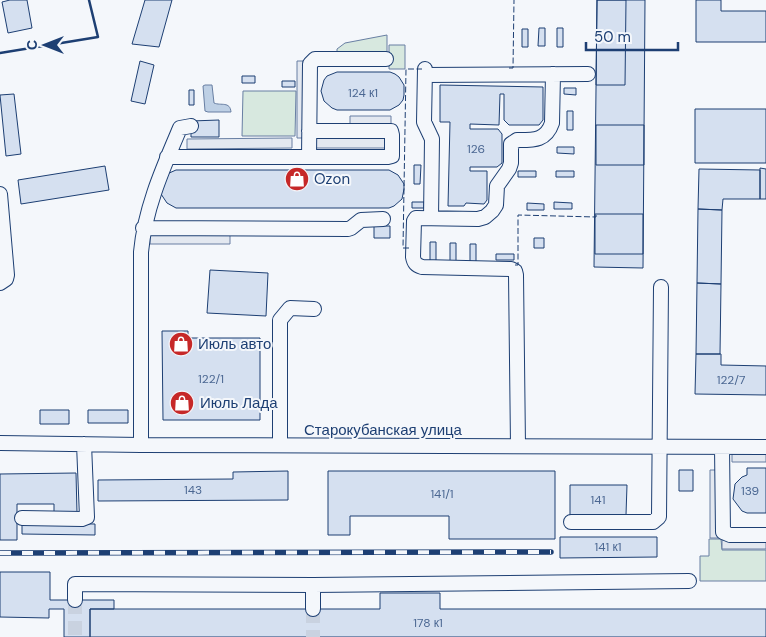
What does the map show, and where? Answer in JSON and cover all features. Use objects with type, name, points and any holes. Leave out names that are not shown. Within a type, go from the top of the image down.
[{"type":"street","points":[[309,158],[310,64],[315,60],[386,59]]},
{"type":"street","points":[[431,218],[432,139],[424,122],[425,72],[588,74]]},
{"type":"street","points":[[518,446],[515,271],[511,269],[422,267],[417,265],[413,257],[414,220],[416,218],[478,219],[485,217],[492,211],[496,205],[497,186],[511,163],[511,144],[516,140],[536,140],[542,138],[550,130],[552,123],[552,74]]},
{"type":"street","points":[[142,445],[141,252],[143,228],[167,157],[186,130]]},
{"type":"street","points":[[167,157],[388,158],[392,156],[392,135],[390,131],[309,131]]},
{"type":"street","points":[[0,194],[7,275],[6,279],[0,283]]},
{"type":"street","points":[[143,228],[348,229],[361,220],[383,219]]},
{"type":"street","points":[[571,522],[653,522],[660,517],[660,287]]},
{"type":"street","points":[[280,446],[280,320],[290,308],[314,309]]},
{"type":"street","name":"Старокубанская улица","points":[[0,443],[280,446],[766,447]]},
{"type":"street","points":[[22,518],[82,519],[87,517],[84,444]]},
{"type":"street","points":[[722,447],[723,532],[730,535],[766,535]]},
{"type":"street","points":[[75,600],[75,584],[313,585],[689,581]]},
{"type":"street","points":[[313,585],[313,609]]},
{"type":"shaded area","points":[[387,35],[387,52],[337,52],[337,49],[345,43]]},
{"type":"shaded area","points":[[389,45],[405,45],[405,69],[389,69]]},
{"type":"shaded area","points":[[297,61],[306,61],[306,138],[297,138]]},
{"type":"shaded area","points":[[243,91],[296,91],[295,136],[242,136]]},
{"type":"shaded area","points":[[350,116],[391,116],[391,126],[350,126]]},
{"type":"shaded area","points":[[388,136],[388,148],[313,148],[313,137]]},
{"type":"shaded area","points":[[292,138],[292,148],[187,149],[187,139]]},
{"type":"shaded area","points":[[150,234],[230,234],[230,244],[150,244]]},
{"type":"shaded area","points":[[732,454],[766,454],[766,462],[732,462]]},
{"type":"shaded area","points":[[710,470],[719,470],[719,538],[710,538]]},
{"type":"shaded area","points":[[709,539],[721,539],[722,550],[766,550],[766,581],[700,581],[700,556],[709,556]]},
{"type":"shaded area","points":[[722,540],[766,540],[766,549],[722,549]]},
{"type":"water","points":[[212,85],[214,103],[229,106],[231,112],[205,111],[203,86]]},
{"type":"building","points":[[27,0],[32,28],[8,33],[2,2]]},
{"type":"building","points":[[145,0],[172,0],[159,47],[132,44]]},
{"type":"building","points":[[597,0],[645,0],[643,268],[594,267]]},
{"type":"building","points":[[597,0],[626,0],[625,85],[596,85]]},
{"type":"building","points":[[696,0],[721,0],[721,11],[766,11],[766,42],[696,42]]},
{"type":"building","points":[[539,28],[545,28],[545,46],[538,46]]},
{"type":"building","points":[[557,28],[563,28],[563,47],[557,47]]},
{"type":"building","points":[[522,29],[528,29],[528,47],[522,47]]},
{"type":"building","points":[[140,61],[154,65],[145,104],[131,101]]},
{"type":"building","points":[[337,72],[390,72],[395,74],[404,85],[403,100],[399,105],[390,110],[337,110],[332,108],[324,101],[321,91],[327,76]]},
{"type":"building","points":[[242,76],[255,76],[255,83],[242,83]]},
{"type":"building","points":[[282,81],[295,81],[295,87],[282,87]]},
{"type":"building","points":[[440,85],[543,87],[543,120],[539,125],[509,125],[504,120],[504,94],[500,94],[499,125],[470,124],[470,129],[498,129],[502,134],[502,163],[497,167],[470,167],[470,171],[487,171],[487,200],[484,204],[466,203],[464,206],[448,206],[450,122],[440,122]]},
{"type":"building","points":[[564,88],[576,88],[576,95],[564,94]]},
{"type":"building","points":[[189,90],[194,90],[194,105],[189,105]]},
{"type":"building","points":[[14,94],[21,154],[6,156],[0,95]]},
{"type":"building","points":[[695,109],[766,109],[766,163],[695,163]]},
{"type":"building","points":[[567,111],[573,111],[573,130],[567,130]]},
{"type":"building","points":[[219,120],[219,137],[191,137],[191,121]]},
{"type":"building","points":[[596,125],[644,125],[644,165],[596,165]]},
{"type":"building","points":[[557,147],[574,147],[574,154],[557,153]]},
{"type":"building","points":[[414,165],[421,165],[420,184],[414,184]]},
{"type":"building","points":[[105,166],[109,190],[21,204],[18,180]]},
{"type":"building","points":[[760,168],[766,169],[766,199],[760,199]]},
{"type":"building","points":[[699,169],[760,170],[760,199],[723,199],[722,210],[698,209]]},
{"type":"building","points":[[176,170],[389,170],[398,175],[404,184],[404,189],[402,199],[389,208],[176,208],[167,203],[161,194],[161,188],[167,174]]},
{"type":"building","points":[[518,171],[536,171],[536,177],[518,177]]},
{"type":"building","points":[[556,171],[574,171],[574,177],[556,177]]},
{"type":"building","points":[[412,202],[424,202],[424,208],[412,208]]},
{"type":"building","points":[[554,202],[572,203],[572,209],[554,209]]},
{"type":"building","points":[[527,203],[544,204],[544,210],[527,210]]},
{"type":"building","points":[[698,209],[722,210],[721,284],[697,283]]},
{"type":"building","points":[[595,214],[643,214],[643,254],[595,254]]},
{"type":"building","points":[[374,226],[390,226],[390,238],[374,238]]},
{"type":"building","points":[[534,238],[544,238],[544,248],[534,248]]},
{"type":"building","points":[[430,242],[436,242],[436,261],[430,261]]},
{"type":"building","points":[[450,243],[456,243],[456,262],[450,262]]},
{"type":"building","points":[[470,244],[476,244],[476,262],[470,262]]},
{"type":"building","points":[[496,254],[514,254],[514,260],[496,260]]},
{"type":"building","points":[[210,270],[268,273],[266,316],[207,313]]},
{"type":"building","points":[[697,283],[721,284],[720,354],[696,354]]},
{"type":"building","points":[[162,331],[188,331],[188,338],[260,338],[260,420],[163,420]]},
{"type":"building","points":[[696,354],[721,354],[721,365],[766,366],[766,395],[695,394]]},
{"type":"building","points":[[40,410],[69,410],[69,424],[40,424]]},
{"type":"building","points":[[88,410],[128,410],[128,423],[88,423]]},
{"type":"building","points":[[747,468],[766,468],[766,513],[747,513],[742,511],[733,499],[735,484],[747,475]]},
{"type":"building","points":[[679,470],[693,470],[693,491],[679,491]]},
{"type":"building","points":[[288,471],[288,500],[98,501],[98,480],[233,479],[233,472]]},
{"type":"building","points":[[328,471],[555,471],[555,539],[449,539],[449,516],[350,516],[350,535],[328,535]]},
{"type":"building","points":[[76,473],[77,513],[54,513],[54,504],[17,504],[17,540],[0,540],[0,474]]},
{"type":"building","points":[[570,485],[627,485],[626,515],[570,515]]},
{"type":"building","points":[[22,523],[95,524],[95,535],[22,534]]},
{"type":"building","points":[[560,537],[657,537],[657,557],[560,558]]},
{"type":"building","points":[[0,572],[50,572],[50,600],[114,600],[114,609],[90,609],[90,637],[64,637],[64,609],[49,609],[49,618],[0,617]]},
{"type":"building","points":[[380,593],[440,593],[440,609],[766,609],[766,637],[90,637],[90,609],[380,609]]},
{"type":"tunnel","points":[[75,600],[75,637]]},
{"type":"tunnel","points":[[313,609],[313,637]]},
{"type":"railway","points":[[0,553],[551,552]]},
{"type":"fence","points":[[509,68],[513,68],[514,0]]},
{"type":"fence","points":[[409,248],[403,248],[406,69],[422,69]]},
{"type":"fence","points":[[515,265],[518,265],[518,215],[596,217],[596,215]]},
{"type":"wall","points":[[0,53],[98,37],[89,0]]},
{"type":"place","name":"Ozon","points":[[297,179]]},
{"type":"place","name":"Июль авто","points":[[181,344]]},
{"type":"place","name":"Июль Лада","points":[[182,403]]}]
